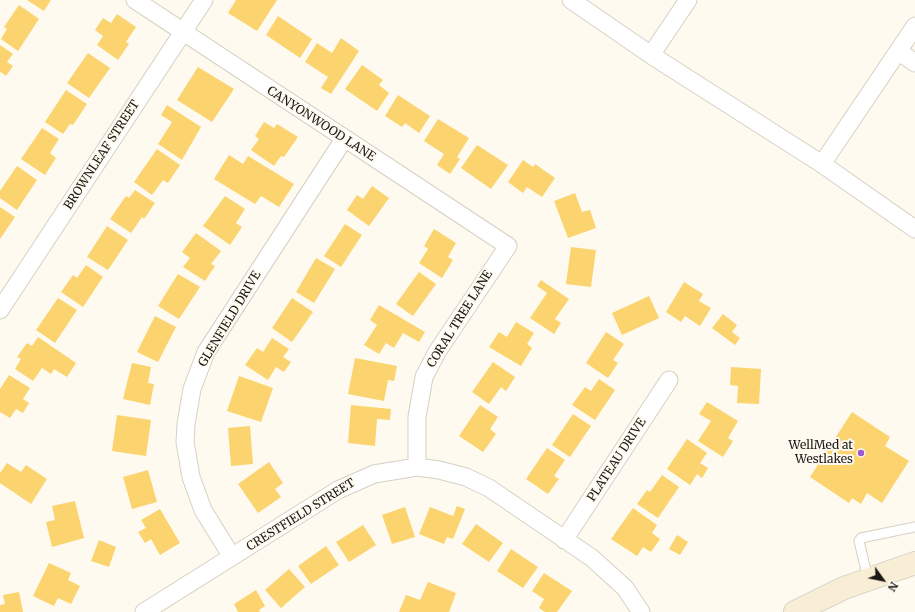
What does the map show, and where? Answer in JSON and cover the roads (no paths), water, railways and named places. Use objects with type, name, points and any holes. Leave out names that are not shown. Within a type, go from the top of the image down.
[{"type":"main road","points":[[795,612],[844,588],[912,565]]},
{"type":"street","name":"CANYONWOOD LANE","points":[[135,0],[508,246]]},
{"type":"street","name":"BROWNLEAF STREET","points":[[0,310],[204,0]]},
{"type":"street","points":[[571,0],[651,55],[822,164],[915,229]]},
{"type":"street","points":[[651,55],[688,0]]},
{"type":"street","points":[[822,164],[915,26]]},
{"type":"street","points":[[898,51],[915,63]]},
{"type":"street","name":"GLENFIELD DRIVE","points":[[232,557],[203,510],[191,477],[185,442],[188,406],[192,389],[206,352],[344,139]]},
{"type":"street","name":"CORAL TREE LANE","points":[[417,467],[417,417],[424,377],[437,352],[508,246]]},
{"type":"street","name":"PLATEAU DRIVE","points":[[564,540],[669,380]]},
{"type":"street","name":"CRESTFIELD STREET","points":[[144,612],[338,490],[362,478],[388,471],[417,467],[439,470],[466,477],[490,488],[592,558],[625,588],[641,612]]},
{"type":"lane","points":[[868,580],[858,541],[861,538],[915,527]]},
{"type":"place","name":"WellMed at Westlakes","points":[[861,453]]}]
